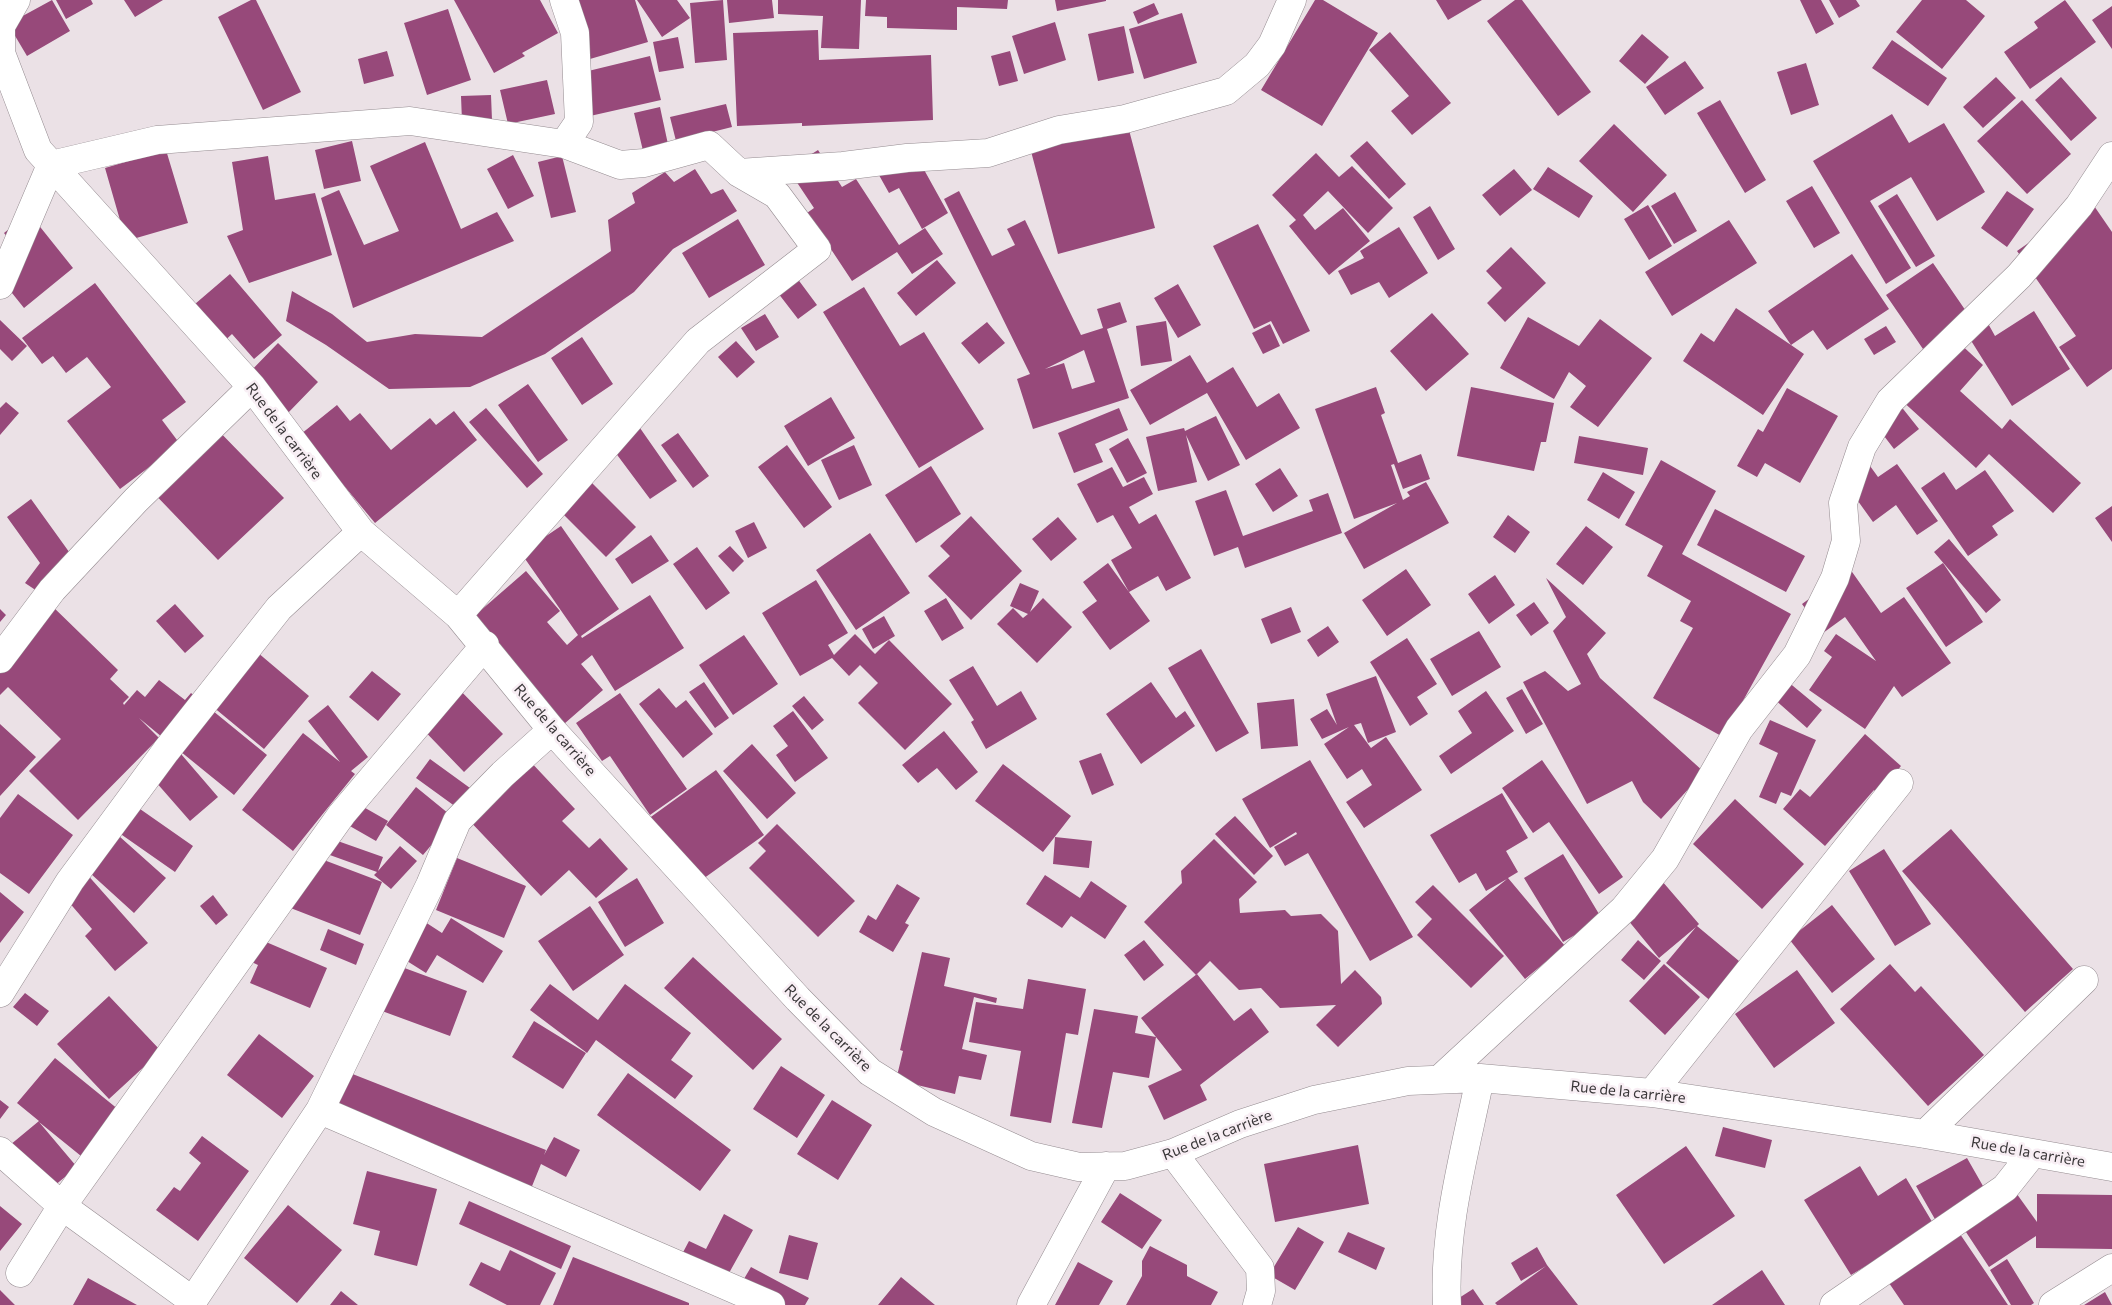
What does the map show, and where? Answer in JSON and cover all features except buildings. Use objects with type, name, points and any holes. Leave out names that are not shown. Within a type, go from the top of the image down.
[{"type":"street","name":"Rue de la carrière","points":[[16,0],[1,26],[1,52],[38,150],[252,387],[361,532],[458,615],[485,645],[552,730],[792,992],[870,1072],[934,1112],[1031,1156],[1079,1167],[1125,1166],[1173,1153],[1240,1124],[1314,1100],[1408,1081],[1480,1078],[1652,1093],[1925,1134],[2032,1154],[2112,1166]]},
{"type":"street","points":[[564,0],[575,33],[579,122],[564,144]]},
{"type":"street","points":[[739,173],[843,166],[907,158],[988,153],[1059,130],[1125,120],[1226,91],[1257,65],[1272,45],[1292,0]]},
{"type":"street","points":[[0,286],[51,165],[157,140],[410,121],[564,144],[620,165],[644,163],[709,145],[739,173],[778,195],[817,249],[698,341],[458,615]]},
{"type":"street","points":[[1440,1080],[1624,909],[1665,859],[1739,729],[1797,655],[1834,578],[1846,541],[1843,503],[1862,447],[1890,401],[2019,276],[2079,206],[2112,156]]},
{"type":"street","points":[[0,659],[52,590],[136,500],[252,387]]},
{"type":"street","points":[[0,993],[70,881],[166,751],[279,608],[361,532]]},
{"type":"street","points":[[20,1273],[62,1206],[342,814],[485,645]]},
{"type":"street","points":[[0,1150],[62,1206],[192,1303],[320,1110],[430,885],[457,821],[503,774],[552,730]]},
{"type":"street","points":[[1652,1093],[1899,784]]},
{"type":"street","points":[[1925,1134],[2084,980]]},
{"type":"street","points":[[1447,1305],[1445,1273],[1451,1226],[1480,1078]]},
{"type":"street","points":[[320,1110],[771,1305]]},
{"type":"street","points":[[1173,1153],[1260,1268],[1261,1291],[1257,1305]]},
{"type":"street","points":[[1834,1305],[2005,1188],[2032,1154]]},
{"type":"street","points":[[1031,1305],[1106,1166]]},
{"type":"street","points":[[2053,1305],[2112,1268]]}]
